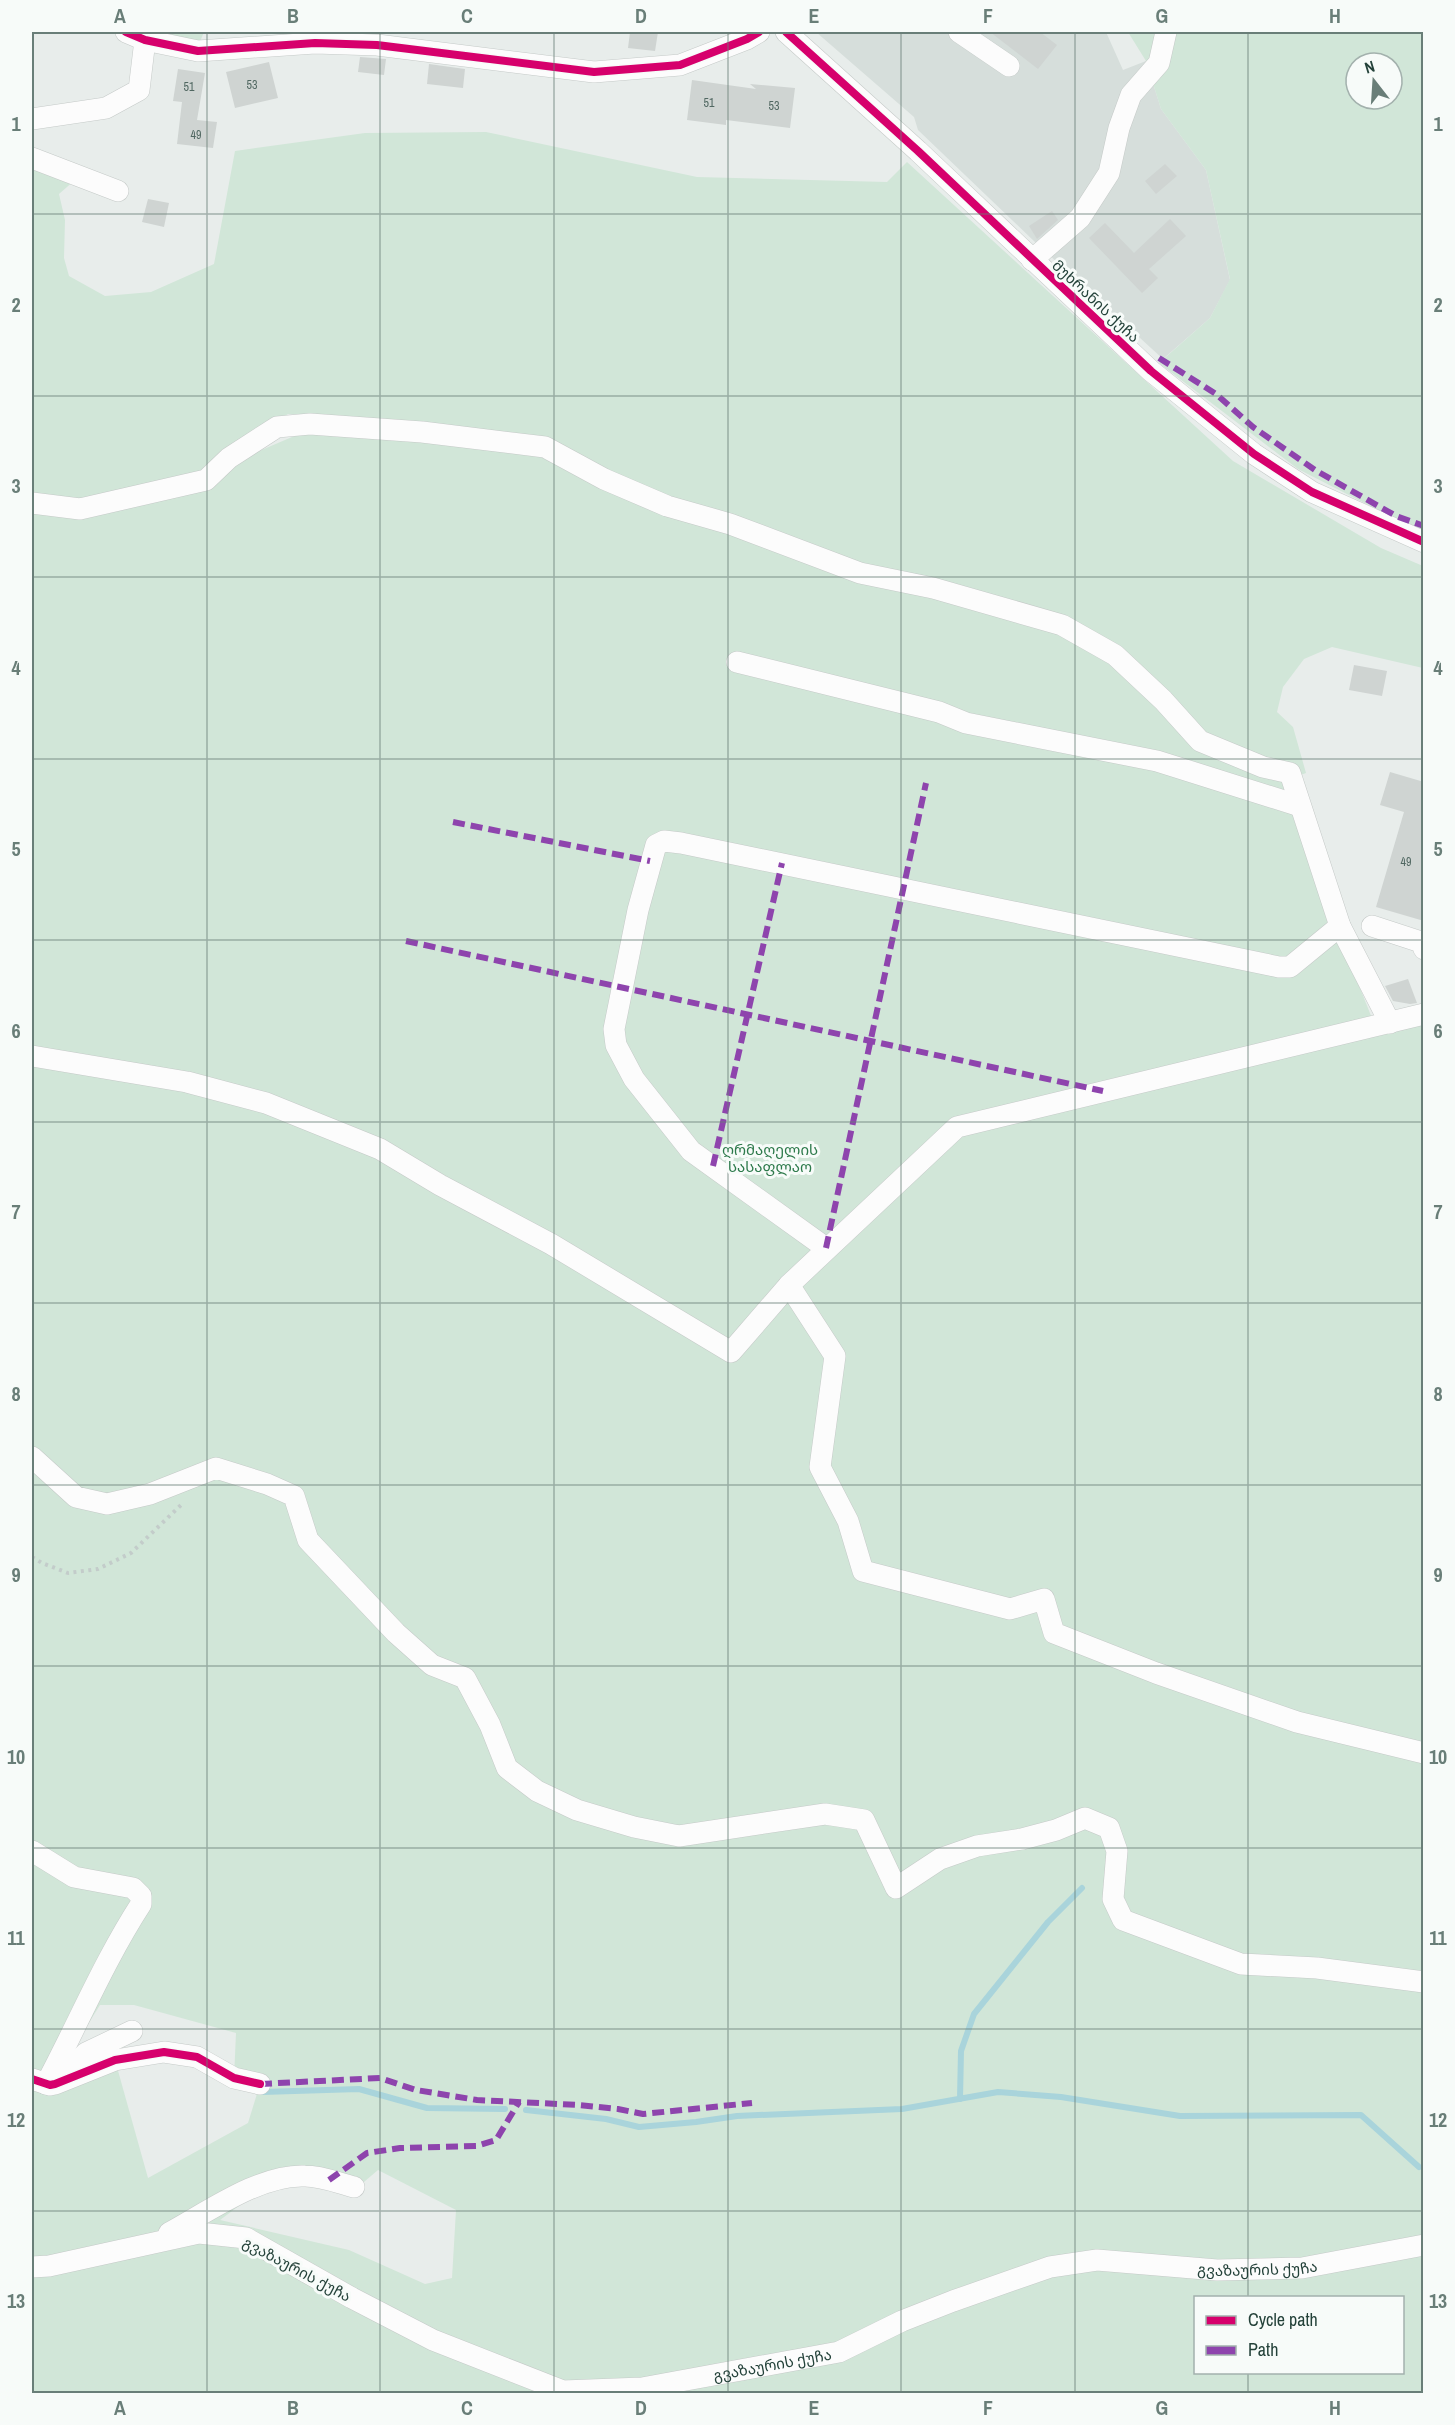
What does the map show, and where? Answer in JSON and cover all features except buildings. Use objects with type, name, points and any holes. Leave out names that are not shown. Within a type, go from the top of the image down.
[{"type":"street","points":[[32,119],[106,108],[139,90],[136,36],[198,51],[315,44],[377,45],[594,72],[680,65],[747,39],[759,32]]},
{"type":"street","name":"მუხრანის ქუჩა","points":[[786,32],[918,151],[1150,371],[1254,454],[1312,492],[1424,542]]},
{"type":"street","points":[[958,32],[1009,66]]},
{"type":"street","points":[[1032,260],[1080,218],[1109,173],[1119,128],[1131,95],[1159,63],[1167,32]]},
{"type":"street","points":[[32,159],[118,191]]},
{"type":"street","points":[[32,503],[80,509],[206,480],[229,458],[277,427],[310,424],[422,432],[545,447],[604,479],[667,506],[730,524],[860,573],[933,588],[1062,625],[1114,655],[1163,700],[1200,741],[1263,767],[1290,773],[1340,926],[1390,1023]]},
{"type":"street","points":[[736,662],[939,712],[966,723],[1157,761],[1300,806]]},
{"type":"street","points":[[826,1248],[691,1151],[634,1079],[616,1045],[614,1029],[638,910],[656,845],[664,841],[681,843],[1279,967],[1290,967],[1340,926]]},
{"type":"street","points":[[1372,926],[1421,942],[1424,949]]},
{"type":"street","points":[[32,1056],[188,1082],[266,1103],[380,1149],[440,1185],[551,1244],[731,1352],[789,1285],[826,1248],[957,1127],[1424,1014]]},
{"type":"street","points":[[789,1285],[835,1356],[820,1467],[848,1521],[863,1571],[1010,1609],[1044,1599],[1054,1633],[1156,1673],[1297,1722],[1424,1753]]},
{"type":"street","points":[[32,1457],[76,1497],[107,1504],[150,1494],[216,1468],[267,1484],[294,1496],[308,1540],[396,1633],[432,1665],[465,1678],[490,1725],[507,1768],[537,1791],[577,1810],[634,1827],[680,1836],[726,1827],[825,1815],[864,1820],[896,1888],[940,1859],[977,1846],[1045,1833],[1085,1818],[1109,1828],[1117,1851],[1113,1899],[1123,1920],[1241,1964],[1317,1968],[1424,1982]]},
{"type":"street","points":[[32,1851],[74,1877],[133,1888],[141,1896],[141,1904],[109,1956],[77,2027],[44,2082]]},
{"type":"street","points":[[44,2082],[86,2053],[132,2031]]},
{"type":"street","points":[[44,2082],[115,2060],[164,2052],[197,2057],[234,2078],[260,2084]]},
{"type":"street","points":[[145,2246],[255,2186],[275,2179],[304,2176],[354,2187]]},
{"type":"street","name":"გვაზაურის ქუჩა","points":[[32,2267],[49,2266],[199,2233],[246,2238],[352,2298],[434,2340],[564,2392],[642,2388],[839,2352],[902,2321],[1050,2267],[1097,2260],[1217,2270],[1302,2268],[1424,2244]]},
{"type":"path","points":[[32,1557],[68,1573],[98,1569],[130,1553],[184,1503]]},
{"type":"shaded area","points":[[816,32],[1106,32],[1123,70],[1146,61],[1161,109],[1206,170],[1230,280],[1210,318],[1163,359],[1036,243],[918,130],[914,117]]},
{"type":"green space","points":[[164,32],[204,32],[199,44]]},
{"type":"green space","points":[[1128,32],[1423,32],[1423,533],[1298,469],[1159,363],[1210,318],[1230,279],[1206,170],[1161,109],[1146,61]]},
{"type":"green space","name":"ღრმაღელის სასაფლაო","points":[[486,132],[697,177],[887,182],[907,162],[1233,461],[1381,548],[1423,566],[1423,668],[1332,647],[1304,659],[1283,687],[1277,712],[1293,727],[1306,773],[1290,779],[1339,935],[1379,1036],[1423,1023],[1423,2393],[32,2393],[32,159],[75,180],[59,194],[65,220],[64,258],[69,276],[105,296],[151,292],[214,264],[235,151],[365,133]],"holes":[[[288,414],[408,421],[299,434],[182,484]],[[100,2005],[134,2005],[236,2033],[234,2078],[260,2084],[248,2123],[148,2178],[115,2060],[50,2085]],[[378,2170],[456,2210],[452,2278],[425,2284],[349,2250],[220,2220],[259,2191],[294,2181],[351,2193]]]},
{"type":"waterway","points":[[960,2099],[961,2051],[974,2014],[1048,1922],[1082,1888]]},
{"type":"waterway","points":[[262,2092],[359,2089],[427,2108],[505,2109]]},
{"type":"waterway","points":[[526,2110],[606,2119],[639,2127],[737,2116],[902,2109],[998,2092],[1061,2097],[1180,2116],[1361,2115],[1419,2167]]},
{"type":"marked path","points":[[1159,358],[1216,394],[1253,427],[1315,470],[1396,516],[1424,526]]},
{"type":"marked path","points":[[826,1248],[926,783]]},
{"type":"marked path","points":[[453,822],[650,861]]},
{"type":"marked path","points":[[713,1166],[782,863]]},
{"type":"marked path","points":[[406,941],[1103,1091]]},
{"type":"marked path","points":[[260,2084],[380,2078],[416,2090],[477,2100],[578,2105],[643,2114],[752,2103]]},
{"type":"marked path","points":[[329,2180],[367,2153],[400,2148],[476,2146],[496,2140],[519,2102]]},
{"type":"cycle path","points":[[126,32],[145,40],[198,51],[315,43],[377,45],[594,72],[680,65],[747,39],[759,32]]},
{"type":"cycle path","points":[[786,32],[918,151],[1151,371],[1254,454],[1312,492],[1424,542]]},
{"type":"cycle path","points":[[32,2079],[50,2085],[55,2084],[115,2060],[164,2052],[197,2057],[234,2078],[260,2084]]}]
